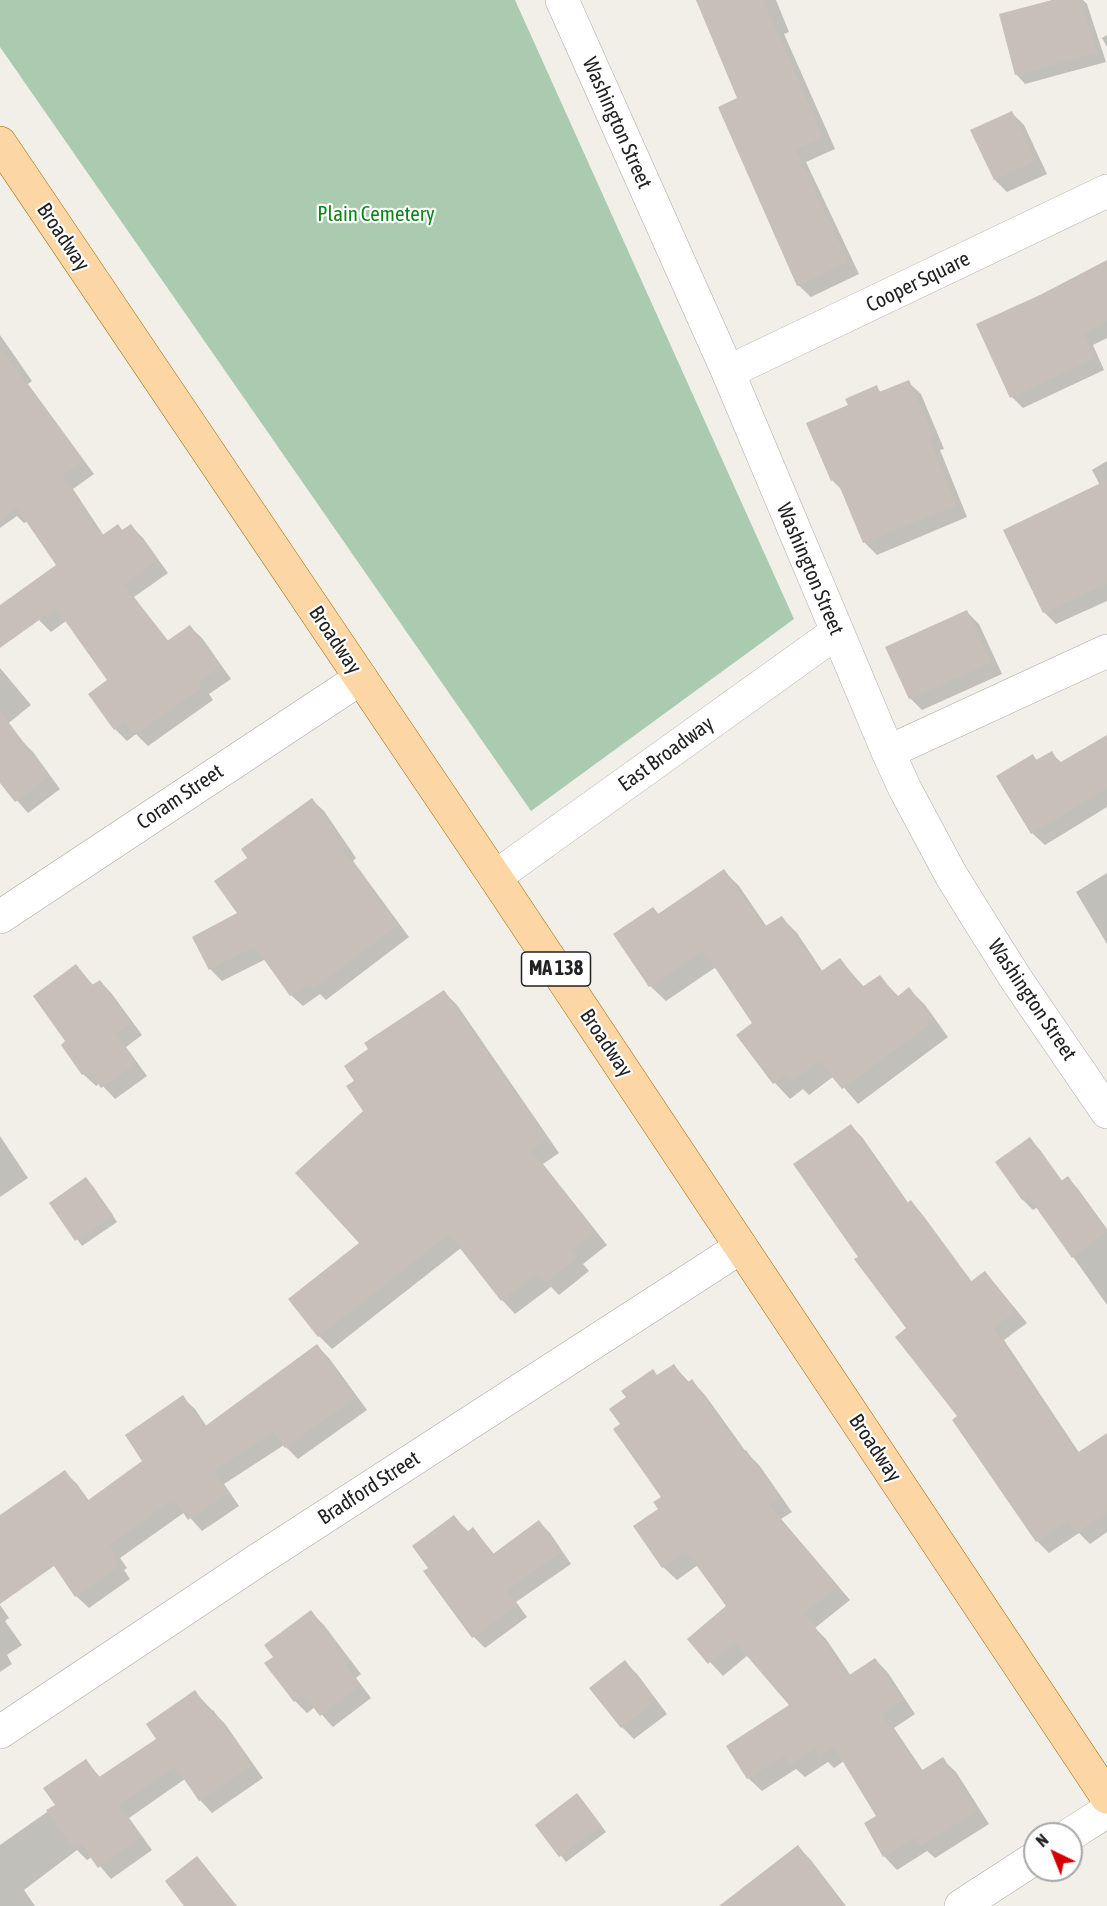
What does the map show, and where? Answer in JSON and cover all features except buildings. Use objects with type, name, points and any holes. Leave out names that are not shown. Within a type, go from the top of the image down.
[{"type":"main road","name":"Broadway","points":[[0,144],[495,877],[1107,1797]]},
{"type":"street","name":"Washington Street","points":[[562,0],[728,372],[888,752],[926,829],[975,915],[1107,1112]]},
{"type":"street","name":"Cooper Square","points":[[728,372],[1107,191]]},
{"type":"street","name":"East Broadway","points":[[495,877],[837,632]]},
{"type":"street","points":[[888,752],[1107,651]]},
{"type":"street","name":"Coram Street","points":[[0,917],[361,678]]},
{"type":"street","name":"Bradford Street","points":[[0,1732],[268,1553],[741,1247]]},
{"type":"street","points":[[1083,1826],[1107,1811]]},
{"type":"street","points":[[961,1906],[1023,1866]]},
{"type":"green space","name":"Plain Cemetery","points":[[0,0],[515,0],[794,619],[531,811],[0,47]]}]
